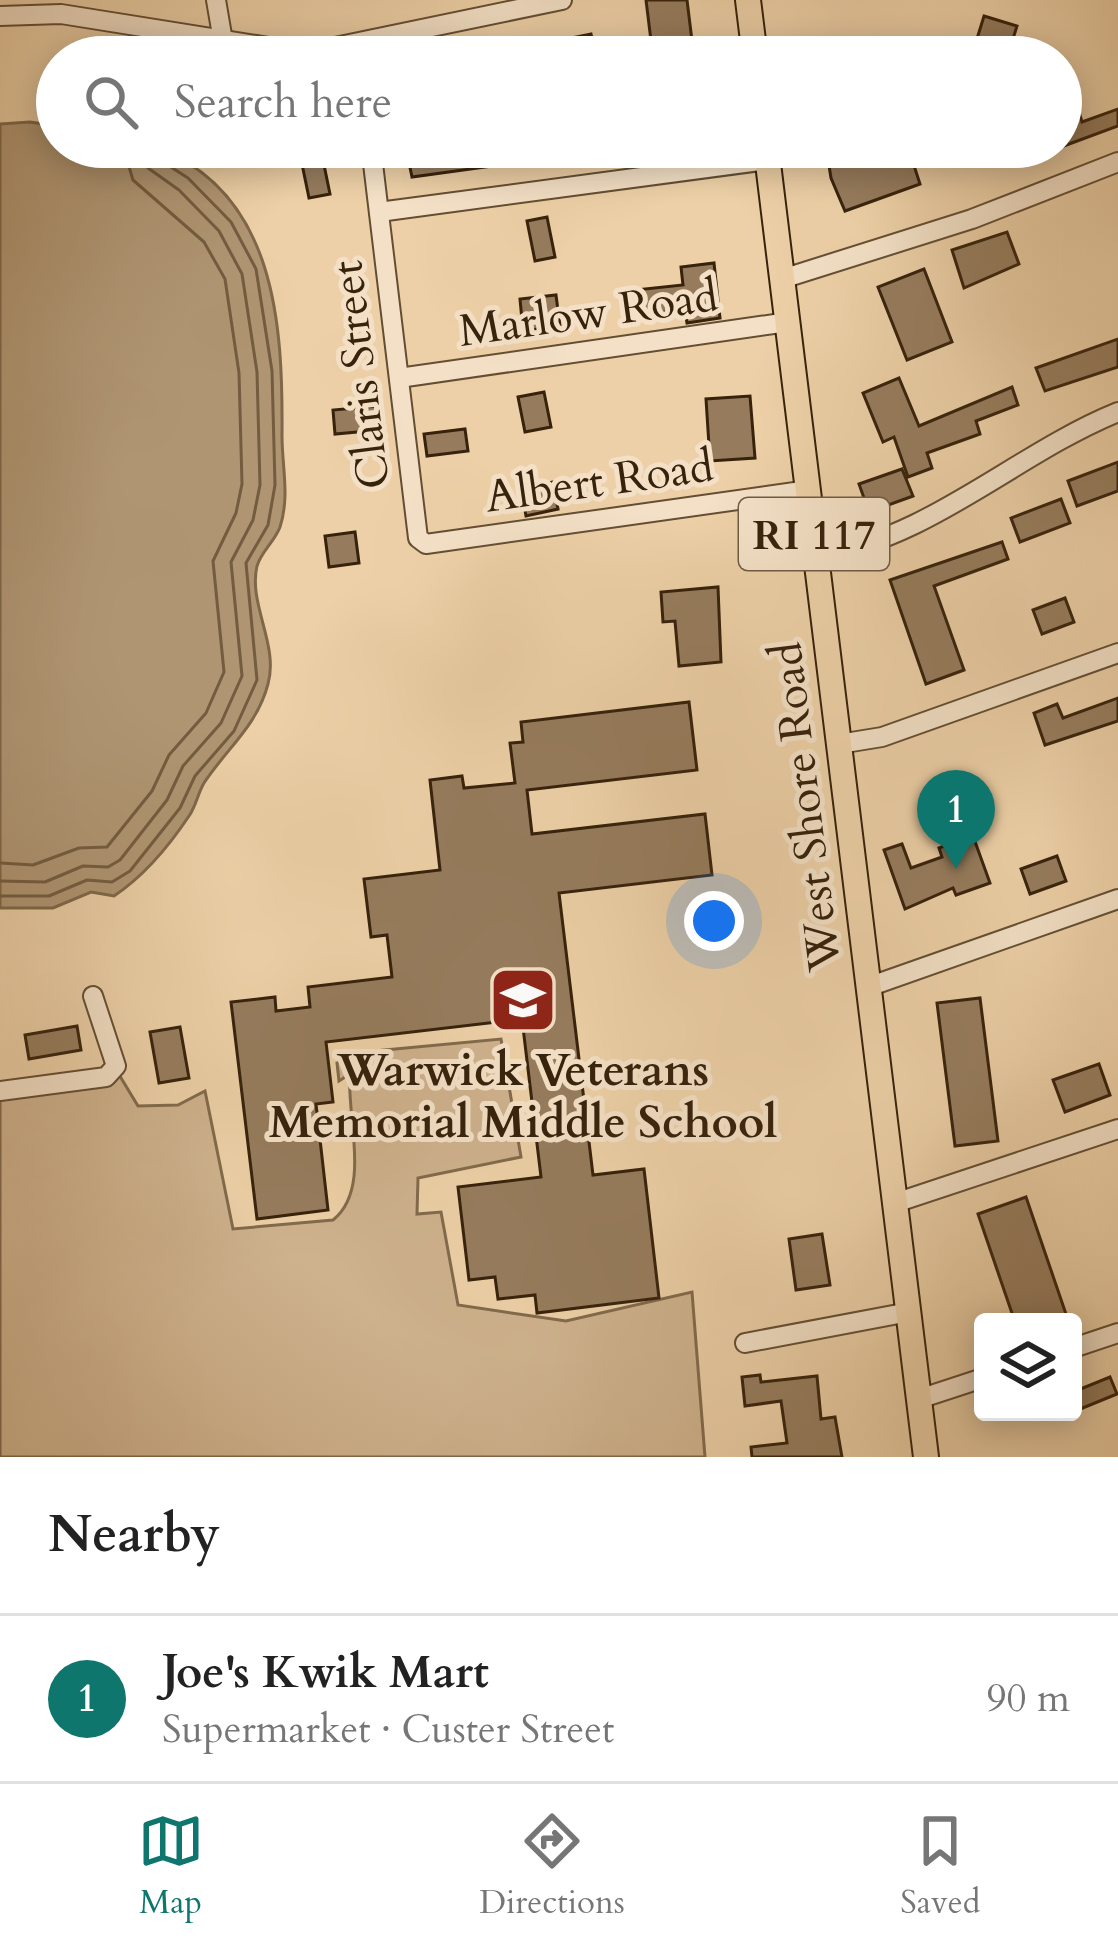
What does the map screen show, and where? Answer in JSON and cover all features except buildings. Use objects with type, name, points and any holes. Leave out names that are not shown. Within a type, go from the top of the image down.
[{"type":"main road","points":[[748,0],[752,36]]},
{"type":"main road","name":"West Shore Road","points":[[769,168],[926,1457]]},
{"type":"street","points":[[216,0],[222,36]]},
{"type":"street","points":[[415,36],[562,0]]},
{"type":"street","points":[[9,10],[193,36]]},
{"type":"street","points":[[782,279],[972,220],[1118,162]]},
{"type":"street","name":"Claris Street","points":[[373,168],[415,523]]},
{"type":"street","points":[[379,212],[673,168]]},
{"type":"street","name":"Marlow Road","points":[[399,378],[788,322]]},
{"type":"street","points":[[817,556],[855,550],[912,525],[1118,412]]},
{"type":"street","name":"Albert Road","points":[[415,523],[426,544],[809,490]]},
{"type":"street","points":[[839,744],[882,736],[1118,653]]},
{"type":"street","points":[[868,987],[1118,899]]},
{"type":"street","points":[[0,1091],[106,1077],[116,1066],[93,996]]},
{"type":"street","points":[[895,1203],[1118,1130]]},
{"type":"street","points":[[745,1343],[908,1312]]},
{"type":"street","points":[[1082,1345],[1118,1333]]},
{"type":"street","points":[[919,1399],[974,1381]]},
{"type":"shaded area","points":[[501,1039],[521,1157],[418,1178],[417,1214],[441,1212],[458,1305],[566,1321],[692,1292],[705,1457],[0,1457],[0,1092],[115,1068],[138,1106],[178,1105],[205,1091],[233,1229],[333,1220],[352,1190],[355,1151],[350,1074],[339,1081],[337,1063],[374,1051]]},
{"type":"water","points":[[36,123],[36,168],[196,168],[226,196],[249,229],[265,268],[280,351],[283,515],[259,561],[255,580],[270,654],[263,699],[204,783],[189,816],[136,879],[114,896],[91,892],[53,908],[0,908],[0,124]]},
{"type":"place","name":"Joe's Kwik Mart","points":[[956,869]]},
{"type":"place","name":"Warwick Veterans Memorial Middle School","points":[[523,1000]]}]
